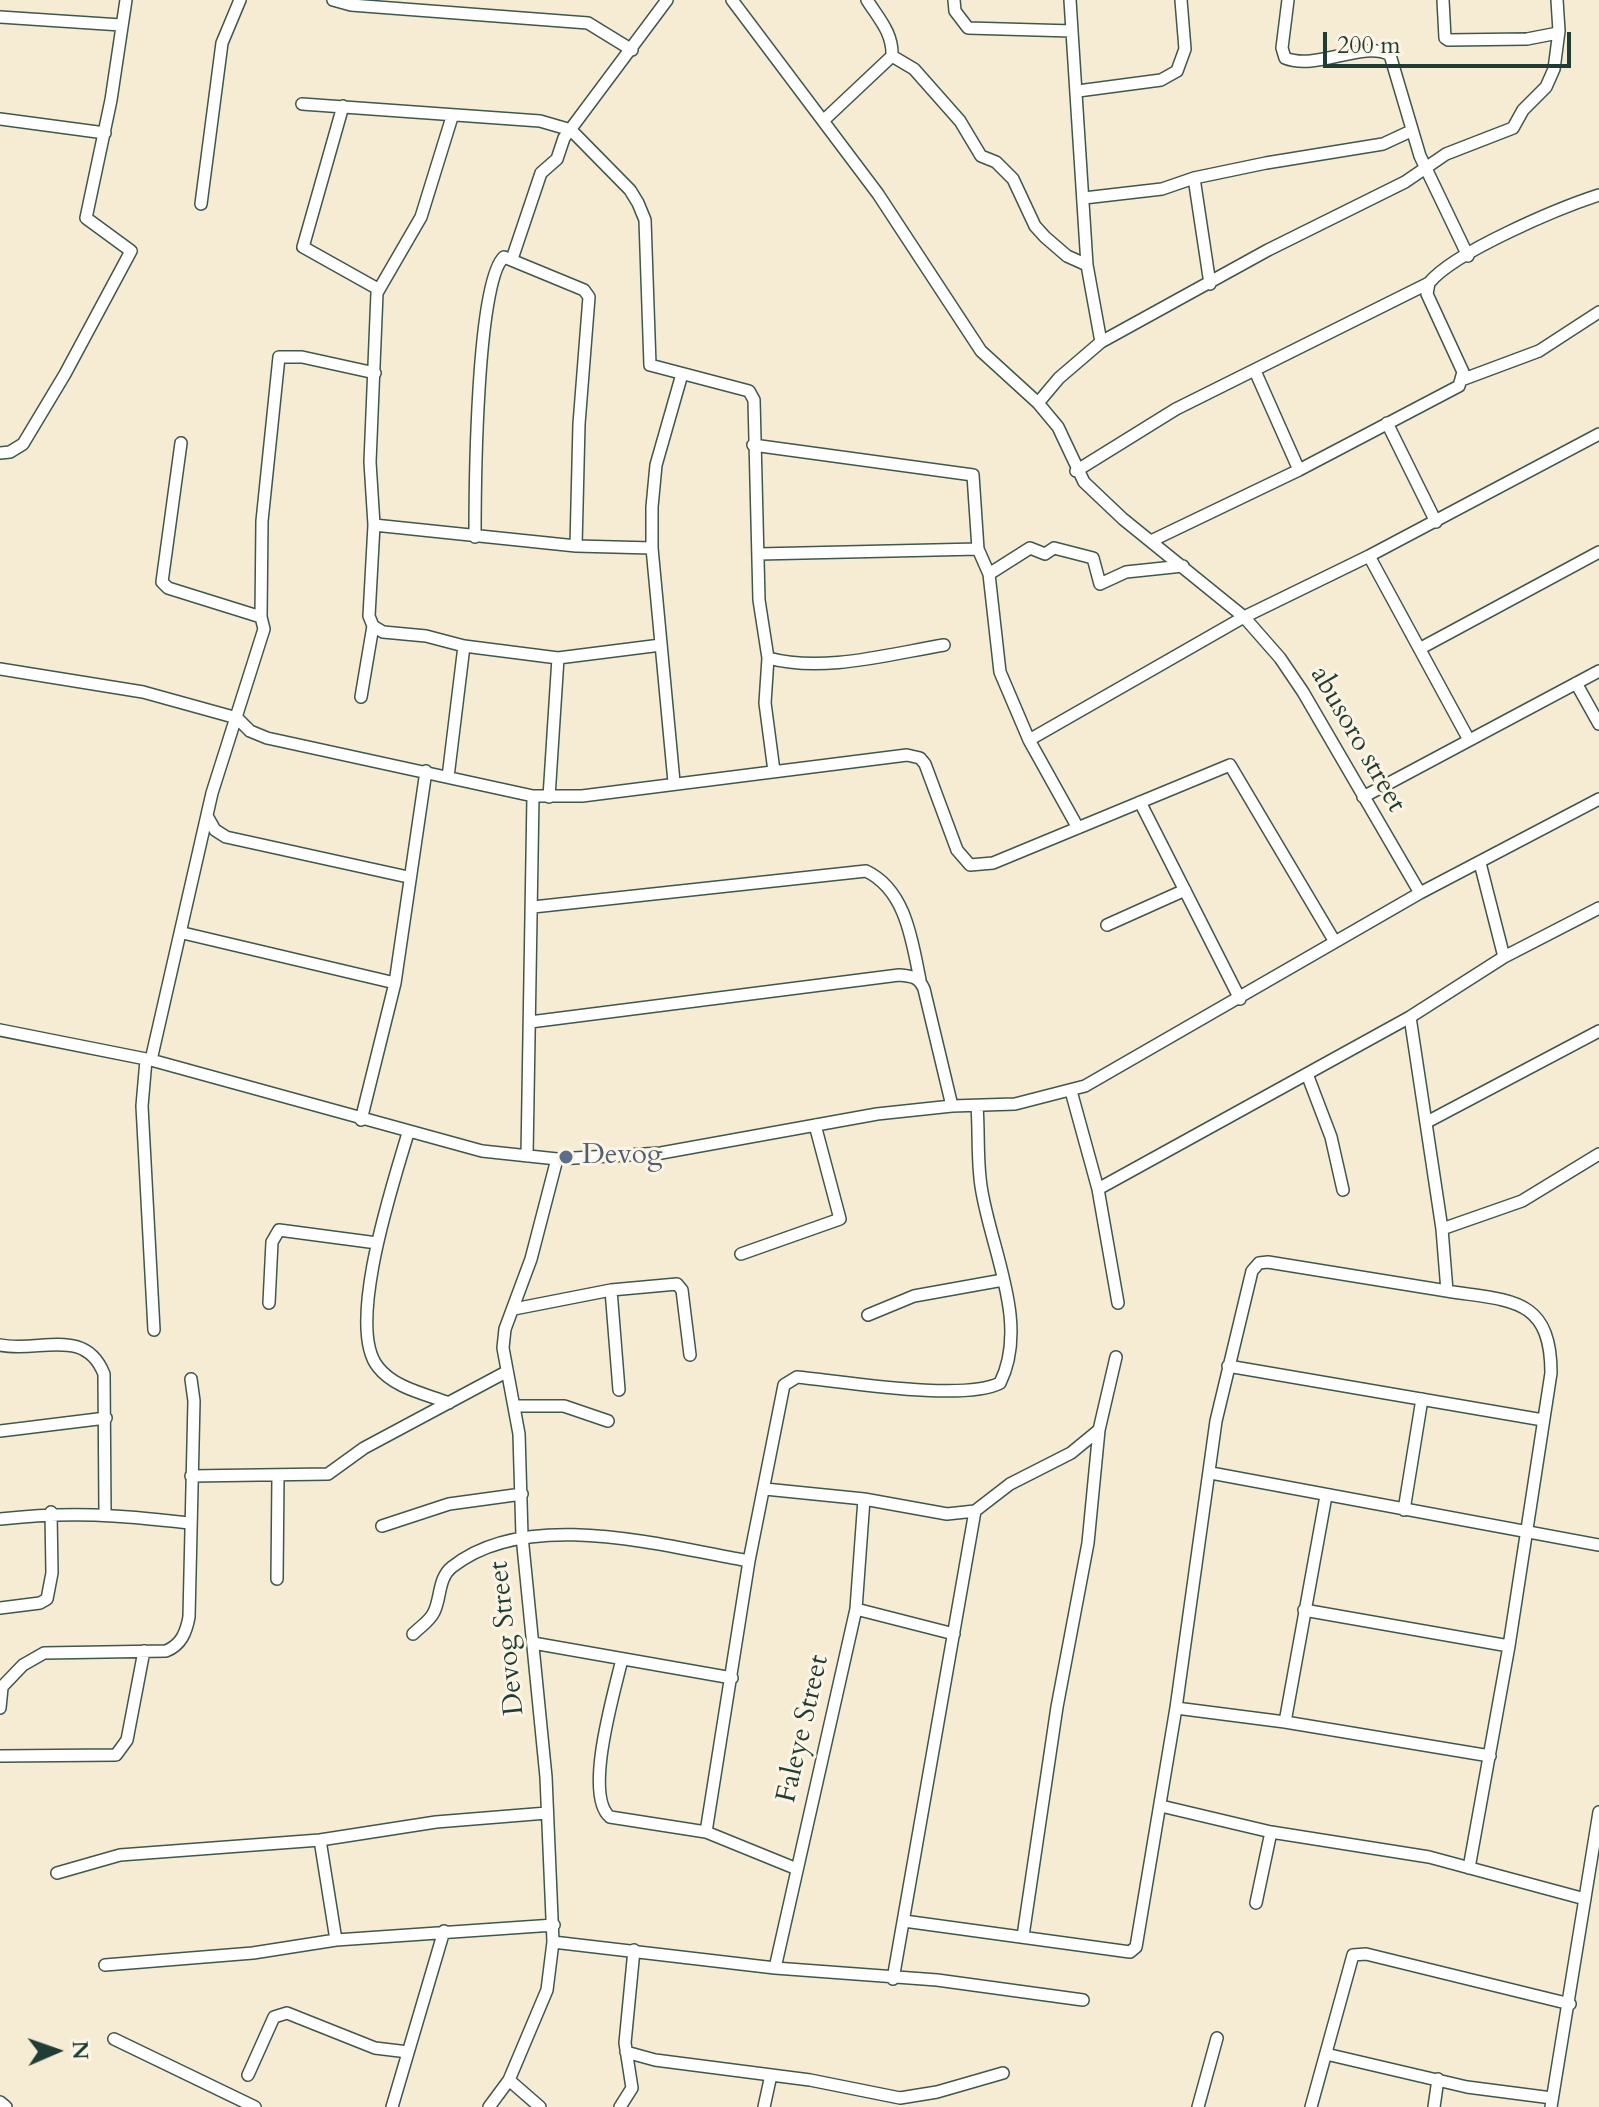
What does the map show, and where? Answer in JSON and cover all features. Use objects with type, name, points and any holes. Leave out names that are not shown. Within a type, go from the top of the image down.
[{"type":"street","points":[[0,453],[10,452],[23,444],[131,251],[86,218],[105,133],[126,0]]},
{"type":"street","points":[[201,204],[222,43],[240,0]]},
{"type":"street","points":[[333,0],[351,5],[588,23],[632,50]]},
{"type":"street","points":[[512,259],[541,173],[557,159],[571,130],[667,0]]},
{"type":"street","points":[[732,0],[878,194],[981,351],[1038,403],[1062,433],[1076,471],[1176,409],[1429,283],[1468,256],[1547,215],[1599,195]]},
{"type":"street","points":[[824,120],[892,56],[892,44],[886,28],[867,0]]},
{"type":"street","points":[[954,0],[955,11],[968,28],[1072,31]]},
{"type":"street","points":[[1070,0],[1087,265],[1101,342]]},
{"type":"street","points":[[1078,91],[1161,80],[1177,71],[1185,49],[1181,0]]},
{"type":"street","points":[[1288,0],[1282,48],[1285,58],[1305,61],[1385,51],[1390,55],[1424,166],[1468,256]]},
{"type":"street","points":[[1443,0],[1445,38],[1448,40],[1527,39],[1558,33]]},
{"type":"street","points":[[1038,403],[1059,378],[1101,342],[1268,250],[1405,182],[1424,166],[1513,128],[1523,110],[1546,87],[1556,63],[1557,0]]},
{"type":"street","points":[[0,17],[121,25]]},
{"type":"street","points":[[892,56],[914,69],[960,121],[981,156],[996,162],[1013,179],[1035,226],[1045,237],[1067,256],[1087,265]]},
{"type":"street","points":[[302,104],[452,117],[527,119],[571,130],[630,190],[645,220],[650,365],[751,393],[759,600],[768,658],[765,703],[774,771]]},
{"type":"street","points":[[343,106],[303,247],[378,289]]},
{"type":"street","points":[[361,697],[373,626],[369,616],[374,525],[370,462],[378,289],[421,217],[452,117]]},
{"type":"street","points":[[0,119],[105,133]]},
{"type":"street","points":[[1084,198],[1162,189],[1194,178],[1383,144],[1411,131]]},
{"type":"street","points":[[1194,178],[1210,284]]},
{"type":"street","points":[[475,537],[475,423],[484,346],[499,261],[504,257],[584,290],[589,297],[579,424],[576,546]]},
{"type":"street","points":[[1429,283],[1427,294],[1457,353],[1464,379]]},
{"type":"street","points":[[1151,541],[1299,470],[1459,386],[1464,379],[1539,351],[1599,312]]},
{"type":"street","points":[[154,1330],[142,1106],[148,1060],[183,933],[207,816],[264,629],[261,617],[262,521],[279,357],[302,357],[375,373]]},
{"type":"street","points":[[1255,371],[1299,470]]},
{"type":"street","points":[[674,782],[652,548],[656,465],[682,374]]},
{"type":"street","points":[[1387,423],[1436,522]]},
{"type":"street","points":[[1029,740],[1244,617],[1436,522],[1599,434]]},
{"type":"street","points":[[181,443],[162,582],[168,588],[261,617]]},
{"type":"street","points":[[753,445],[970,472],[974,478],[978,549],[989,574],[1000,672],[1029,740],[1078,828]]},
{"type":"street","name":"abusoro street","points":[[1076,471],[1114,511],[1244,617],[1303,692],[1420,893]]},
{"type":"street","points":[[374,525],[576,546],[652,548]]},
{"type":"street","points":[[989,574],[1030,548],[1045,554],[1054,548],[1088,554],[1093,558],[1100,584],[1126,572],[1183,566]]},
{"type":"street","points":[[759,554],[978,549]]},
{"type":"street","points":[[1421,648],[1599,552]]},
{"type":"street","points":[[1369,556],[1469,740]]},
{"type":"street","points":[[373,626],[383,632],[558,658],[661,645]]},
{"type":"street","points":[[768,658],[809,663],[944,645]]},
{"type":"street","points":[[448,777],[464,646]]},
{"type":"street","points":[[549,797],[558,658]]},
{"type":"street","points":[[0,669],[143,692],[237,718],[250,731],[267,738],[533,796],[582,796],[886,755],[920,758],[930,774],[957,850],[970,865],[993,863],[1225,765],[1233,766],[1335,942]]},
{"type":"street","points":[[1363,797],[1599,671]]},
{"type":"street","points":[[1576,683],[1599,724]]},
{"type":"street","points":[[361,1120],[395,983],[408,877],[426,771]]},
{"type":"street","points":[[527,1156],[533,796]]},
{"type":"street","points":[[0,1030],[148,1060],[482,1151],[557,1159],[661,1153],[815,1125],[952,1106],[1015,1104],[1071,1091],[1240,999],[1420,893],[1599,799]]},
{"type":"street","points":[[1140,802],[1240,999]]},
{"type":"street","points":[[207,816],[215,830],[226,837],[408,877]]},
{"type":"street","points":[[1480,863],[1504,957]]},
{"type":"street","points":[[533,907],[866,871],[876,876],[896,900],[908,923],[952,1106]]},
{"type":"street","points":[[1107,925],[1185,890]]},
{"type":"street","points":[[1098,1189],[1410,1017],[1504,957],[1599,908]]},
{"type":"street","points":[[183,933],[395,983]]},
{"type":"street","points":[[530,1022],[899,975],[920,980]]},
{"type":"street","points":[[1410,1017],[1442,1229],[1447,1291]]},
{"type":"street","points":[[1427,1122],[1599,1031]]},
{"type":"street","points":[[1307,1074],[1331,1137],[1343,1190]]},
{"type":"street","points":[[1071,1091],[1098,1189],[1118,1303]]},
{"type":"street","points":[[706,1832],[749,1561],[784,1385],[791,1378],[940,1390],[990,1388],[1000,1383],[1011,1347],[1003,1280],[981,1187],[977,1106]]},
{"type":"street","points":[[741,1254],[840,1219],[815,1125]]},
{"type":"street","points":[[408,1133],[377,1243],[366,1343],[371,1356],[394,1382],[449,1403]]},
{"type":"street","points":[[1442,1229],[1522,1201],[1599,1154]]},
{"type":"street","name":"Devog Street","points":[[489,2107],[509,2080],[547,1990],[553,1942],[547,1813],[522,1536],[519,1434],[506,1372],[503,1339],[557,1159]]},
{"type":"street","points":[[269,1303],[275,1233],[377,1243]]},
{"type":"street","points":[[904,1921],[1130,1952],[1136,1947],[1176,1708],[1216,1421],[1252,1271],[1259,1263],[1505,1300],[1534,1314],[1551,1344],[1551,1373],[1509,1646],[1469,1868]]},
{"type":"street","points":[[868,1315],[914,1296],[1003,1280]]},
{"type":"street","points":[[514,1309],[611,1290],[681,1286],[690,1355]]},
{"type":"street","points":[[611,1290],[619,1390]]},
{"type":"street","points":[[0,1345],[86,1349],[95,1355],[104,1374],[105,1513]]},
{"type":"street","points":[[1023,1936],[1057,1707],[1088,1543],[1099,1430],[1116,1357]]},
{"type":"street","points":[[1228,1366],[1543,1420]]},
{"type":"street","points":[[191,1476],[328,1474],[364,1448],[506,1372]]},
{"type":"street","points":[[0,1708],[1,1689],[23,1665],[44,1653],[144,1651],[176,1647],[187,1628],[194,1401],[191,1379]]},
{"type":"street","points":[[1404,1510],[1422,1399]]},
{"type":"street","points":[[514,1406],[564,1406],[608,1421]]},
{"type":"street","points":[[0,1431],[106,1418]]},
{"type":"street","points":[[765,1489],[864,1499],[947,1514],[975,1511],[1010,1484],[1071,1453],[1099,1430]]},
{"type":"street","points":[[1211,1473],[1599,1545]]},
{"type":"street","points":[[277,1579],[278,1476]]},
{"type":"street","points":[[382,1526],[449,1504],[522,1494]]},
{"type":"street","points":[[1285,1722],[1326,1496]]},
{"type":"street","name":"Faleye Street","points":[[775,1968],[856,1609],[864,1499]]},
{"type":"street","points":[[893,1979],[975,1511]]},
{"type":"street","points":[[0,1519],[51,1512],[105,1513],[189,1523]]},
{"type":"street","points":[[0,1608],[40,1603],[47,1599],[52,1573],[51,1512]]},
{"type":"street","points":[[413,1634],[434,1613],[443,1580],[454,1565],[483,1550],[522,1536],[585,1536],[749,1561]]},
{"type":"street","points":[[856,1609],[954,1634]]},
{"type":"street","points":[[1304,1610],[1509,1646]]},
{"type":"street","points":[[533,1643],[732,1678]]},
{"type":"street","points":[[0,1756],[116,1755],[127,1740],[144,1651]]},
{"type":"street","points":[[622,1659],[602,1753],[600,1799],[604,1812],[610,1817],[706,1832],[797,1869]]},
{"type":"street","points":[[1176,1708],[1285,1722],[1490,1756]]},
{"type":"street","points":[[1161,1806],[1271,1832],[1429,1857],[1585,1899]]},
{"type":"street","points":[[1326,2054],[1552,2103],[1599,1812]]},
{"type":"street","points":[[57,1873],[120,1855],[320,1840],[436,1822],[547,1813]]},
{"type":"street","points":[[1256,1903],[1271,1832]]},
{"type":"street","points":[[320,1840],[336,1940]]},
{"type":"street","points":[[105,1965],[253,1953],[336,1940],[554,1925]]},
{"type":"street","points":[[392,2107],[444,1931]]},
{"type":"street","points":[[553,1942],[775,1968],[937,1980],[1083,2000]]},
{"type":"street","points":[[620,2107],[632,2088],[626,2052],[634,1950]]},
{"type":"street","points":[[1311,2107],[1353,1955],[1366,1954],[1570,2004]]},
{"type":"street","points":[[248,2075],[274,2017],[287,2013],[375,2048],[408,2052]]},
{"type":"street","points":[[1198,2107],[1217,2038]]},
{"type":"street","points":[[114,2039],[255,2107]]},
{"type":"street","points":[[626,2052],[655,2060],[771,2075],[900,2098],[937,2092],[1003,2073]]},
{"type":"street","points":[[764,2107],[771,2075]]},
{"type":"street","points":[[1434,2107],[1438,2079]]},
{"type":"street","points":[[509,2080],[540,2107]]},
{"type":"street","points":[[0,2102],[6,2107]]},
{"type":"place","name":"Devog","points":[[566,1157]]}]
